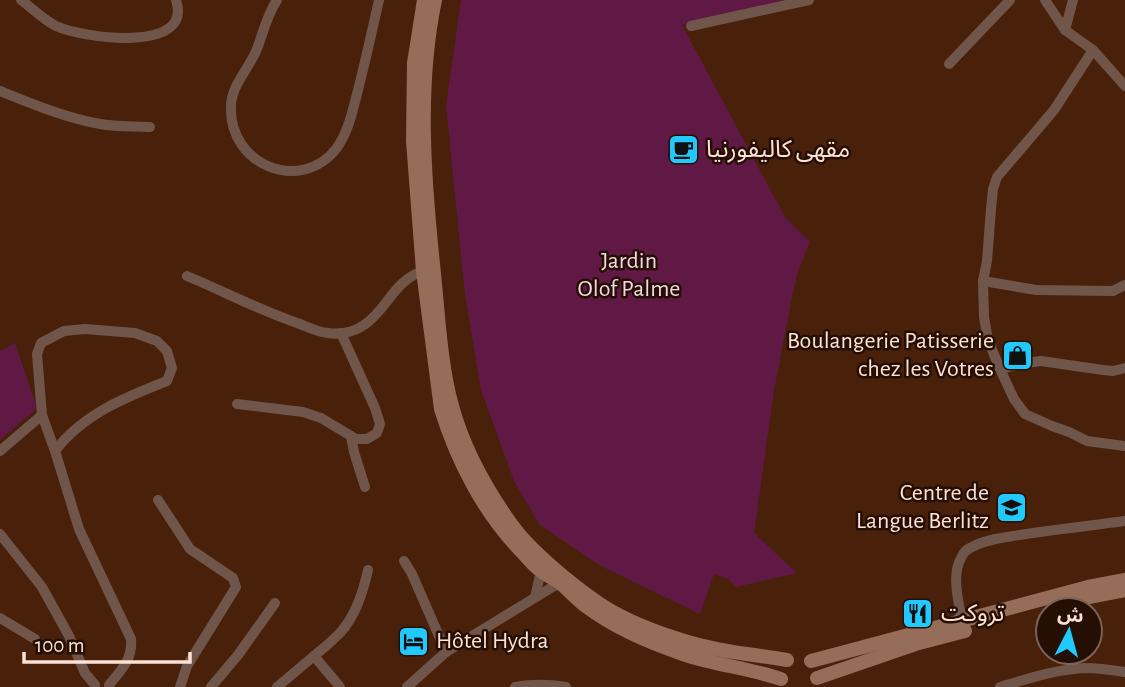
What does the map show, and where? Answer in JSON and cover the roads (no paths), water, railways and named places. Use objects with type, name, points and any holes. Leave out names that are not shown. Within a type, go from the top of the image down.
[{"type":"main road","points":[[424,0],[416,41],[413,80],[414,141],[423,271],[441,409],[447,429],[474,488],[511,541],[541,571],[586,607],[663,647],[706,662],[760,672],[783,685]]},
{"type":"main road","points":[[435,0],[424,100],[427,182],[441,340],[451,403],[465,444],[487,488],[515,529],[539,554],[598,603],[626,618],[680,640],[732,653],[788,660],[799,657],[811,661],[1088,587],[1125,580]]},
{"type":"main road","points":[[811,661],[816,668],[815,682],[919,643],[1070,601],[1125,590]]},
{"type":"main road","points":[[783,685],[781,670],[788,660]]},
{"type":"street","points":[[21,0],[55,25],[87,34],[117,38],[138,37],[166,30],[178,18],[176,0]]},
{"type":"street","points":[[277,0],[260,35],[257,50],[233,95],[231,117],[236,137],[253,159],[288,171],[319,164],[337,148],[344,136],[363,74],[379,0]]},
{"type":"street","points":[[691,26],[809,0]]},
{"type":"street","points":[[949,64],[1010,0]]},
{"type":"street","points":[[1045,0],[1065,30],[1093,50],[1125,86]]},
{"type":"street","points":[[1065,30],[1073,0]]},
{"type":"street","points":[[1093,50],[1054,110],[997,177],[990,209],[984,317],[988,340],[1000,369],[1014,399],[1025,414],[1087,441],[1125,446]]},
{"type":"street","points":[[0,91],[75,119],[104,125],[150,127]]},
{"type":"street","points":[[187,276],[280,317],[326,333],[341,333],[360,328],[375,317],[403,281],[423,271]]},
{"type":"street","points":[[984,281],[1036,290],[1113,291],[1125,285]]},
{"type":"street","points":[[0,534],[42,587],[94,686],[104,681],[110,686],[129,660],[131,639],[79,529],[42,415],[37,354],[41,343],[64,331],[85,329],[135,333],[157,341],[167,351],[172,368],[167,380],[121,399],[84,422],[65,438],[55,451]]},
{"type":"street","points":[[237,404],[303,412],[321,418],[356,439],[367,439],[377,433],[380,424],[341,333]]},
{"type":"street","points":[[1000,369],[1041,361],[1113,371],[1125,368]]},
{"type":"street","points":[[0,451],[42,415]]},
{"type":"street","points":[[351,436],[365,487]]},
{"type":"street","points":[[158,500],[190,549],[233,579],[236,587],[187,666],[180,687]]},
{"type":"street","points":[[962,621],[957,569],[965,551],[972,546],[1043,531],[1125,521]]},
{"type":"street","points":[[404,561],[446,652]]},
{"type":"street","points":[[277,687],[341,632],[363,592],[368,570]]},
{"type":"street","points":[[535,597],[541,571]]},
{"type":"street","points":[[407,687],[446,652],[559,583]]},
{"type":"street","points":[[211,687],[275,603]]},
{"type":"street","points":[[0,618],[35,639]]},
{"type":"street","points":[[314,656],[340,687]]},
{"type":"street","points":[[1000,687],[1026,679],[1087,668],[1125,672]]},
{"type":"street","points":[[515,687],[566,687]]},
{"type":"place","name":"مقهى كاليفورنيا","points":[[683,150]]},
{"type":"place","name":"Boulangerie Patisserie chez les Votres","points":[[1017,355]]},
{"type":"place","name":"Centre de Langue Berlitz","points":[[1012,507]]},
{"type":"place","name":"تروكت","points":[[918,614]]},
{"type":"place","name":"Hôtel Hydra","points":[[413,641]]},
{"type":"park label","name":"Jardin Olof Palme","points":[[629,275]]}]
